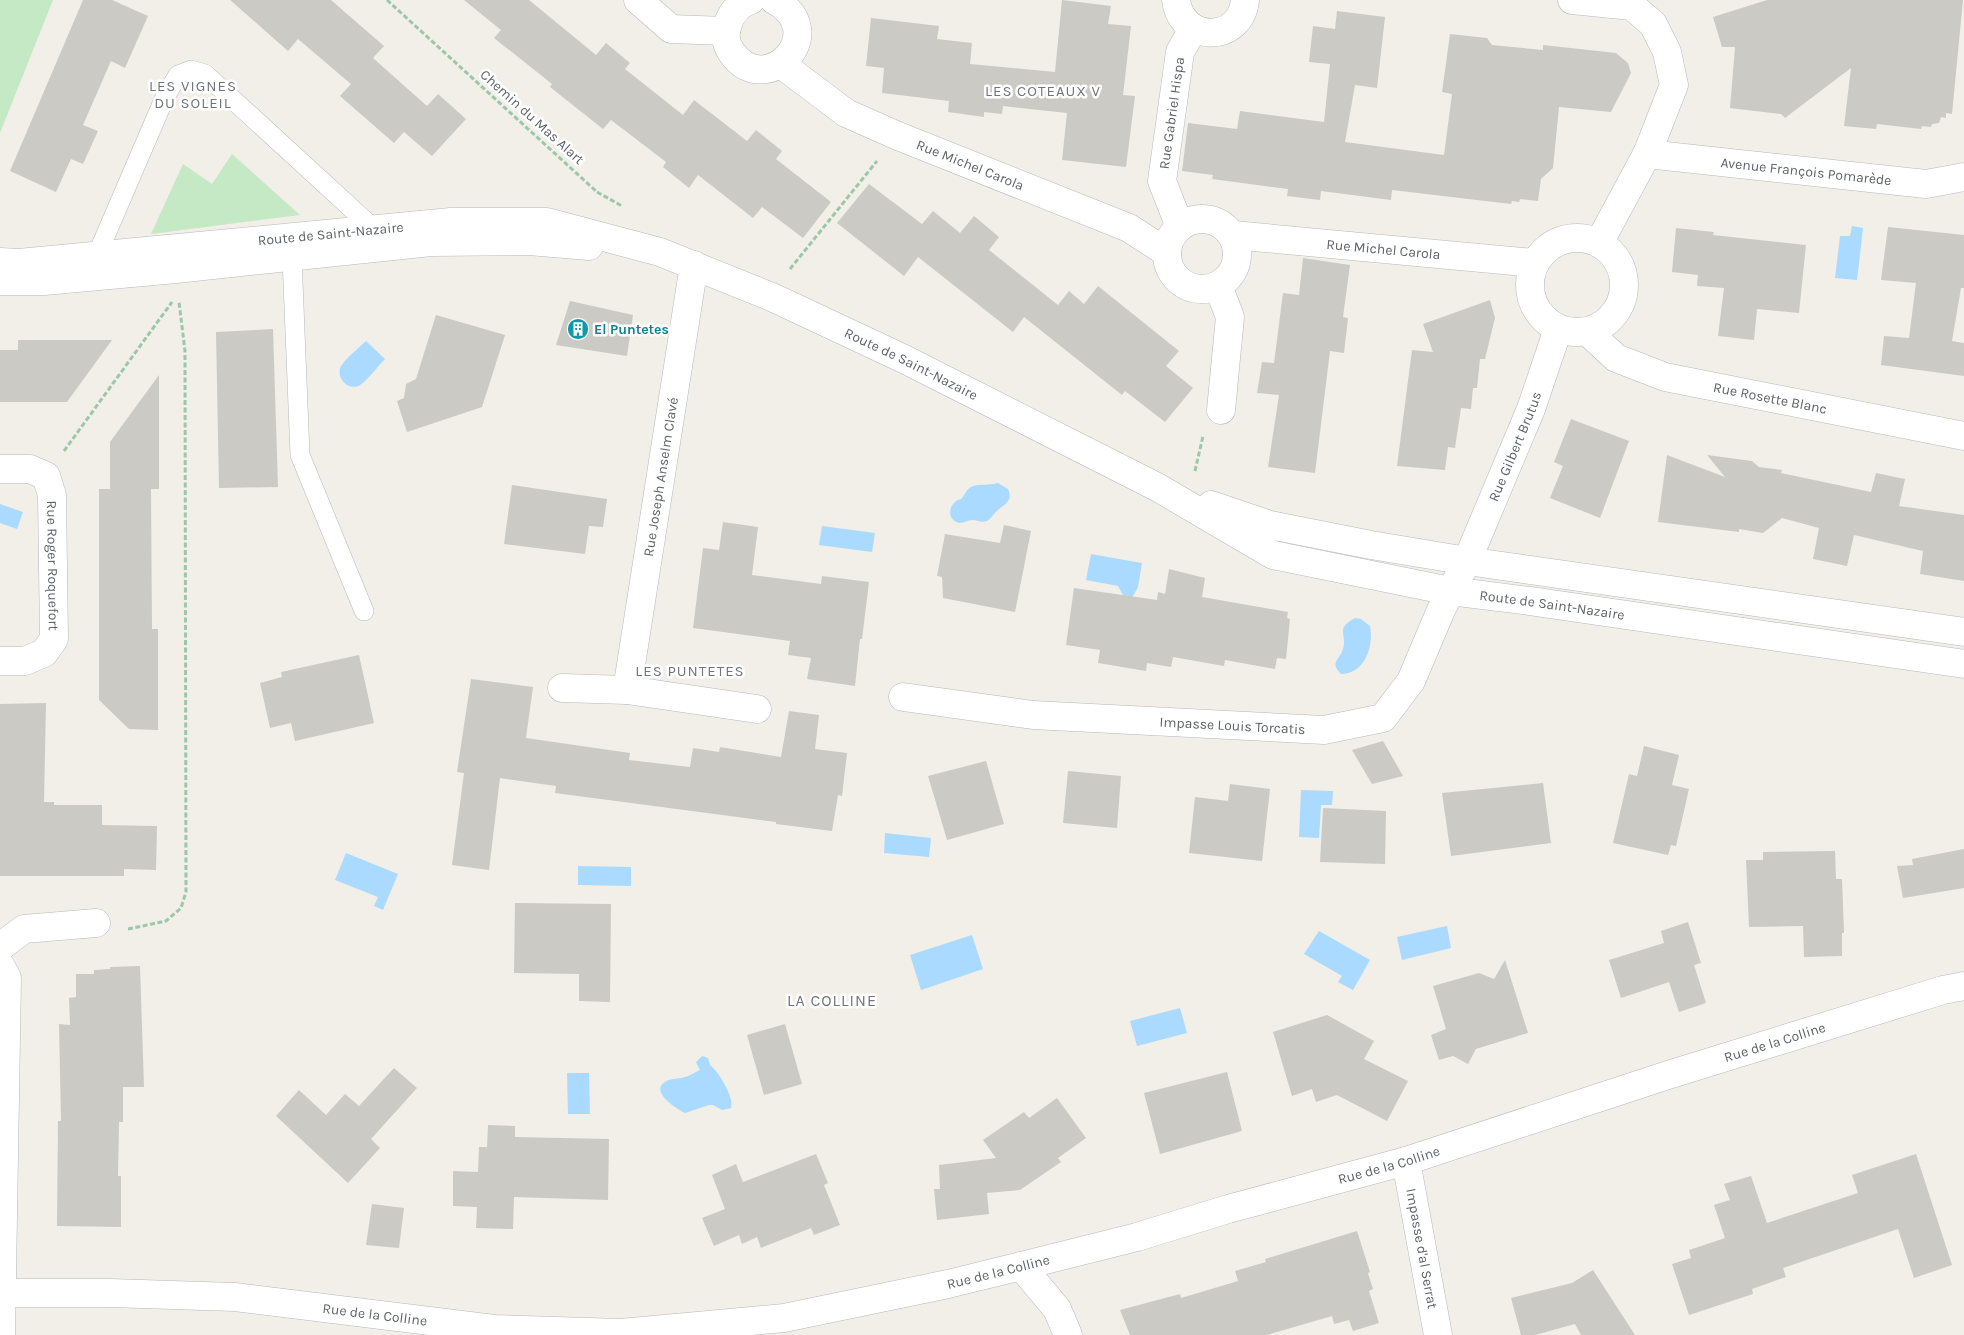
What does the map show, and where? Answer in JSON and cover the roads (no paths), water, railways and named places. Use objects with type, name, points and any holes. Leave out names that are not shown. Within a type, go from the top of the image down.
[{"type":"street","points":[[638,0],[672,29],[726,32]]},
{"type":"street","points":[[751,0],[737,8],[729,18],[726,32],[728,47],[737,60],[750,68],[766,69],[781,64],[790,55],[797,43],[798,30],[794,17],[785,2]]},
{"type":"street","points":[[1176,0],[1177,9],[1183,20],[1193,29],[1208,34],[1223,31],[1236,23],[1244,10],[1245,0]]},
{"type":"street","points":[[1572,0],[1632,6],[1653,24],[1667,52],[1674,84],[1647,154],[1599,243]]},
{"type":"street","name":"Rue Gabriel Hispa","points":[[1180,226],[1162,181],[1180,52],[1193,29]]},
{"type":"street","name":"Rue Michel Carola","points":[[781,64],[846,113],[898,136],[1129,228],[1166,252]]},
{"type":"street","name":"Avenue François Pomarède","points":[[1647,154],[1926,184],[1964,177]]},
{"type":"street","points":[[1208,219],[1223,225],[1233,235],[1238,250],[1236,264],[1230,277],[1218,286],[1203,290],[1189,287],[1177,279],[1169,266],[1166,252],[1168,242],[1180,226],[1194,220],[1208,219]]},
{"type":"street","name":"Route de Saint-Nazaire","points":[[0,262],[19,262],[451,222],[547,222],[660,252],[774,298],[904,359],[1157,487],[1273,555],[1450,591],[1964,664]]},
{"type":"street","name":"Rue Michel Carola","points":[[1233,235],[1534,263]]},
{"type":"street","points":[[1570,238],[1585,238],[1599,243],[1612,253],[1621,267],[1624,283],[1622,299],[1615,314],[1603,325],[1588,332],[1573,333],[1558,329],[1545,321],[1535,309],[1529,294],[1529,278],[1534,263],[1543,251],[1556,242],[1570,238]]},
{"type":"street","name":"Route de Saint-Nazaire","points":[[0,281],[177,282],[292,257],[430,242],[529,242],[660,252]]},
{"type":"street","name":"Rue Joseph Anselm Clavé","points":[[627,690],[694,265]]},
{"type":"street","points":[[1218,286],[1230,317],[1222,410]]},
{"type":"street","name":"Rue Gilbert Brutus","points":[[1467,562],[1531,409],[1558,329]]},
{"type":"street","name":"Rue Rosette Blanc","points":[[1588,332],[1616,358],[1665,377],[1964,436]]},
{"type":"street","name":"Rue Roger Roquefort","points":[[0,469],[30,469],[46,476],[52,495],[54,639],[44,653],[25,661],[0,661]]},
{"type":"street","name":"Route de Saint-Nazaire","points":[[1157,487],[1270,525],[1363,544],[1467,562],[1964,632]]},
{"type":"street","name":"Impasse Louis Torcatis","points":[[903,697],[1033,715],[1324,730],[1383,718],[1411,681],[1450,591],[1467,562]]},
{"type":"street","points":[[562,688],[627,690],[757,709]]},
{"type":"street","points":[[0,947],[24,929],[96,923]]},
{"type":"street","points":[[0,965],[7,978],[1,1335]]},
{"type":"street","name":"Rue de la Colline","points":[[1,1293],[236,1297],[494,1329],[622,1333],[784,1318],[948,1284],[1137,1237],[1228,1208],[1406,1161],[1668,1075],[1943,990],[1964,986]]},
{"type":"street","name":"Impasse d'al Serrat","points":[[1406,1161],[1438,1335]]},
{"type":"street","points":[[1021,1266],[1056,1309],[1068,1335]]},
{"type":"lane","points":[[97,255],[165,97],[178,75],[192,70],[205,74],[374,229]]},
{"type":"lane","points":[[292,257],[300,455],[364,610]]},
{"type":"water","points":[[1852,226],[1863,228],[1857,280],[1835,278],[1840,236],[1850,236]]},
{"type":"water","points":[[366,341],[385,359],[360,385],[352,387],[341,379],[341,366]]},
{"type":"water","points":[[998,483],[1008,489],[1010,496],[1006,503],[989,520],[983,522],[970,520],[960,523],[951,518],[950,511],[952,505],[955,501],[961,499],[969,488]]},
{"type":"water","points":[[0,504],[23,512],[17,529],[0,523]]},
{"type":"water","points":[[822,526],[875,533],[872,552],[819,545]]},
{"type":"water","points":[[1091,554],[1142,563],[1138,587],[1132,598],[1124,597],[1118,586],[1086,580]]},
{"type":"water","points":[[1355,618],[1361,619],[1370,626],[1371,642],[1369,650],[1362,664],[1349,673],[1341,674],[1336,667],[1336,661],[1343,649],[1343,629],[1345,625]]},
{"type":"water","points":[[1301,790],[1333,791],[1332,805],[1321,805],[1319,838],[1299,837]]},
{"type":"water","points":[[885,833],[931,838],[929,857],[884,853]]},
{"type":"water","points":[[346,853],[398,874],[383,910],[374,906],[378,897],[335,880]]},
{"type":"water","points":[[578,866],[631,867],[631,886],[578,885]]},
{"type":"water","points":[[1447,926],[1451,948],[1402,960],[1397,937]]},
{"type":"water","points":[[1319,931],[1370,960],[1353,990],[1338,982],[1342,976],[1304,954]]},
{"type":"water","points":[[972,935],[983,969],[921,990],[910,955]]},
{"type":"water","points":[[1180,1008],[1187,1033],[1137,1046],[1130,1021]]},
{"type":"water","points":[[702,1056],[708,1058],[710,1065],[725,1085],[731,1098],[731,1108],[722,1110],[709,1105],[685,1113],[669,1103],[661,1093],[660,1088],[669,1080],[681,1078],[700,1070],[696,1062]]},
{"type":"water","points":[[567,1073],[589,1073],[590,1114],[568,1114]]},
{"type":"place","name":"El Puntetes","points":[[578,329]]},
{"type":"district","name":"LES COTEAUX V","points":[[1043,91]]},
{"type":"district","name":"LES VIGNES DU SOLEIL","points":[[193,94]]},
{"type":"district","name":"LES PUNTETES","points":[[690,671]]},
{"type":"district","name":"LA COLLINE","points":[[832,1000]]}]
